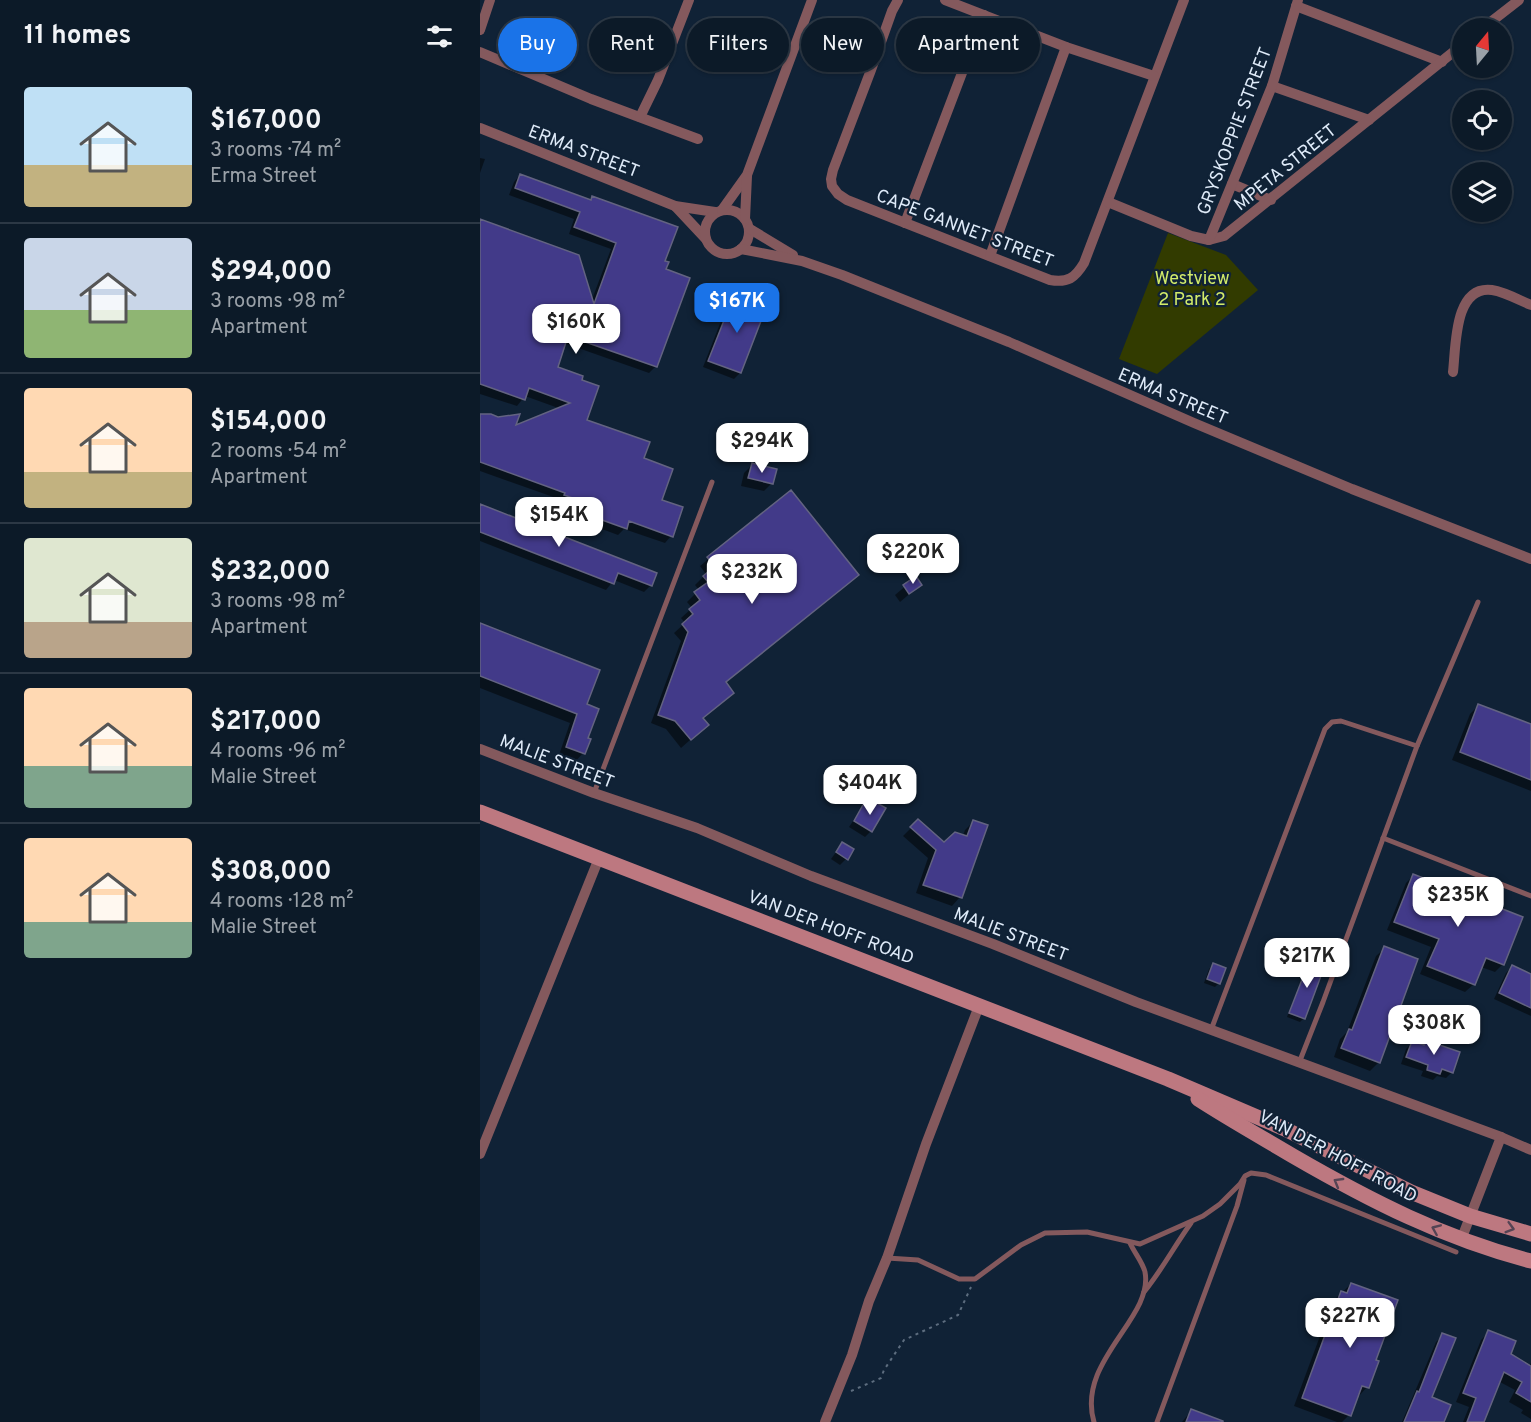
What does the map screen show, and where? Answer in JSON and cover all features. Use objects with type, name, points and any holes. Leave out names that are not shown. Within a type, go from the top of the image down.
[{"type":"main road","name":"VAN DER HOFF ROAD","points":[[480,812],[1168,1079],[1285,1129],[1411,1192],[1470,1216],[1531,1234]]},
{"type":"main road","name":"VAN DER HOFF ROAD","points":[[1168,1079],[1228,1118],[1357,1193],[1458,1246],[1531,1261]]},
{"type":"street","points":[[480,30],[490,0]]},
{"type":"street","points":[[640,117],[658,80],[689,0]]},
{"type":"street","points":[[747,176],[746,244],[741,249],[728,254],[720,253],[708,245],[705,238],[706,224],[747,176],[812,0]]},
{"type":"street","name":"CAPE GANNET STREET","points":[[898,0],[837,156],[831,178],[832,186],[847,200],[1050,280],[1066,282],[1073,279],[1084,263],[1184,0]]},
{"type":"street","points":[[945,0],[1066,46],[1154,76]]},
{"type":"street","points":[[1495,18],[1517,0]]},
{"type":"street","points":[[1297,3],[1442,62]]},
{"type":"street","name":"GRYSKOPPIE STREET","points":[[1209,240],[1272,86],[1297,3]]},
{"type":"street","points":[[905,223],[984,15]]},
{"type":"street","points":[[990,256],[1066,46]]},
{"type":"street","points":[[480,52],[591,99],[698,139]]},
{"type":"street","name":"MPETA STREET","points":[[1209,240],[1224,236],[1271,200],[1452,54]]},
{"type":"street","points":[[1272,86],[1369,120]]},
{"type":"street","name":"ERMA STREET","points":[[480,128],[675,206],[718,211]]},
{"type":"street","points":[[1233,184],[1271,200]]},
{"type":"street","points":[[1108,201],[1191,236],[1209,240]]},
{"type":"street","name":"ERMA STREET","points":[[675,206],[705,238]]},
{"type":"street","points":[[718,211],[737,212],[747,224]]},
{"type":"street","name":"ERMA STREET","points":[[747,224],[802,261]]},
{"type":"street","name":"ERMA STREET","points":[[741,249],[802,261],[842,275],[1009,342],[1352,489],[1531,559]]},
{"type":"street","points":[[1453,372],[1460,318],[1468,298],[1481,290],[1492,290],[1531,305]]},
{"type":"street","name":"MALIE STREET","points":[[480,749],[594,793],[697,828],[811,876],[1531,1150]]},
{"type":"street","points":[[480,1155],[599,858]]},
{"type":"street","points":[[825,1422],[852,1355],[869,1301],[887,1258],[926,1144],[979,1006]]},
{"type":"street","points":[[1458,1246],[1501,1137]]},
{"type":"lane","points":[[594,793],[712,482]]},
{"type":"lane","points":[[1299,1063],[1417,746],[1478,602]]},
{"type":"lane","points":[[1211,1030],[1325,729],[1332,722],[1341,721],[1417,746]]},
{"type":"lane","points":[[1383,838],[1531,896]]},
{"type":"lane","points":[[887,1258],[918,1260],[959,1279],[975,1279],[1021,1245],[1045,1233],[1087,1232],[1140,1244],[1192,1221],[1220,1204],[1245,1176],[1251,1173],[1266,1175],[1458,1246]]},
{"type":"lane","points":[[1157,1422],[1233,1217],[1245,1176]]},
{"type":"lane","points":[[1094,1422],[1090,1400],[1101,1366],[1144,1292],[1158,1275],[1174,1246],[1192,1221]]},
{"type":"lane","points":[[1130,1243],[1144,1268],[1144,1292]]},
{"type":"path","points":[[836,1394],[855,1391],[881,1378],[904,1340],[958,1315],[975,1279]]},
{"type":"green space","name":"Westview 2 Park 2","points":[[1168,233],[1226,255],[1258,290],[1157,374],[1119,359]]},
{"type":"building","points":[[520,174],[591,200],[592,196],[678,227],[665,261],[669,262],[666,269],[690,278],[657,367],[568,336],[558,367],[583,376],[582,380],[599,386],[587,420],[650,442],[644,458],[673,469],[662,500],[683,507],[673,537],[629,521],[627,529],[577,511],[581,501],[480,462],[480,414],[491,414],[498,417],[520,414],[516,425],[570,403],[529,388],[525,400],[480,384],[480,219],[579,255],[594,304],[616,243],[574,227],[580,212],[515,188]]},
{"type":"building","points":[[734,295],[766,308],[741,373],[708,361]]},
{"type":"building","points":[[752,463],[777,469],[773,484],[748,478]]},
{"type":"building","points":[[791,490],[859,575],[726,682],[734,693],[703,718],[709,725],[691,740],[675,721],[658,715],[688,632],[682,624],[693,614],[689,609],[700,600],[694,592],[708,582],[703,576],[715,566],[707,557]]},
{"type":"building","points":[[480,504],[657,573],[652,586],[618,573],[614,584],[480,532]]},
{"type":"building","points":[[916,576],[922,585],[909,594],[903,585]]},
{"type":"building","points":[[480,623],[600,670],[587,704],[599,709],[588,738],[591,739],[585,754],[566,747],[577,714],[480,676]]},
{"type":"building","points":[[1478,704],[1531,724],[1531,780],[1460,752]]},
{"type":"building","points":[[875,802],[886,808],[872,832],[854,821],[864,803],[872,808]]},
{"type":"building","points":[[918,819],[944,842],[955,832],[967,836],[973,820],[988,825],[962,898],[923,885],[936,850],[910,827]]},
{"type":"building","points":[[842,842],[854,849],[848,860],[836,852]]},
{"type":"building","points":[[1413,874],[1523,917],[1504,965],[1486,958],[1475,985],[1427,966],[1439,939],[1394,922]]},
{"type":"building","points":[[1384,946],[1418,959],[1380,1063],[1341,1048],[1349,1029],[1352,1030]]},
{"type":"building","points":[[1310,959],[1325,965],[1305,1019],[1289,1013]]},
{"type":"building","points":[[1213,963],[1226,968],[1220,984],[1207,979]]},
{"type":"building","points":[[1512,965],[1531,974],[1531,1008],[1499,993]]},
{"type":"building","points":[[1425,1040],[1460,1052],[1453,1073],[1442,1069],[1440,1074],[1427,1070],[1428,1065],[1406,1057],[1412,1041],[1424,1045]]},
{"type":"building","points":[[1351,1283],[1398,1300],[1376,1360],[1379,1361],[1369,1388],[1362,1386],[1351,1416],[1302,1398],[1341,1291],[1347,1293]]},
{"type":"building","points":[[1488,1330],[1516,1341],[1511,1354],[1531,1366],[1531,1402],[1516,1393],[1522,1382],[1504,1372],[1484,1422],[1467,1422],[1476,1398],[1463,1393]]},
{"type":"building","points":[[1442,1333],[1456,1338],[1432,1397],[1451,1405],[1444,1422],[1404,1422],[1417,1391],[1419,1392]]},
{"type":"building","points":[[1191,1409],[1223,1421],[1223,1422],[1186,1422]]}]
